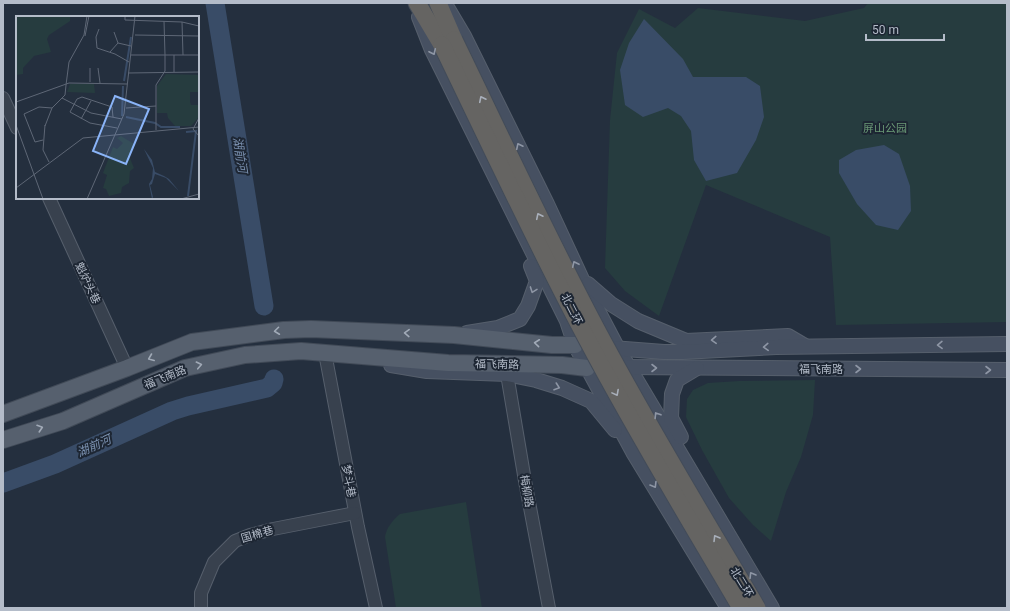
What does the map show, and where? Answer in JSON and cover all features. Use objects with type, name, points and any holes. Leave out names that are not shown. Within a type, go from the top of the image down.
[{"type":"highway","name":"北二环","points":[[416,3],[448,42],[636,404],[757,608]]},
{"type":"highway","name":"北二环","points":[[438,3],[448,42],[552,271],[629,416],[741,608]]},
{"type":"main road","points":[[416,3],[432,50],[567,321],[576,345],[633,452],[728,608]]},
{"type":"main road","points":[[444,3],[464,36],[618,349],[669,432],[696,482],[772,608]]},
{"type":"main road","points":[[454,335],[498,328],[520,319],[528,306],[537,281],[501,189]]},
{"type":"main road","points":[[528,244],[559,228]]},
{"type":"main road","points":[[583,279],[611,304],[638,321],[686,341],[788,336],[806,346]]},
{"type":"main road","name":"福飞南路","points":[[3,414],[192,342],[284,330],[311,329],[454,335],[552,345],[576,345],[676,352],[806,346],[1007,344]]},
{"type":"main road","name":"福飞南路","points":[[3,440],[63,421],[185,368],[245,355],[301,351],[448,363],[562,365],[587,368],[1007,370]]},
{"type":"main road","points":[[325,353],[427,371],[507,374],[536,380],[562,388],[591,401],[633,452]]},
{"type":"main road","points":[[696,368],[677,380],[672,394],[671,418],[738,537],[737,549]]},
{"type":"main road","points":[[664,502],[696,482]]},
{"type":"street","points":[[3,98],[16,126]]},
{"type":"street","name":"魁炉头巷","points":[[49,199],[127,368]]},
{"type":"street","name":"梦斗巷","points":[[325,353],[355,513],[376,608]]},
{"type":"street","name":"梅柳路","points":[[507,374],[549,608]]},
{"type":"street","name":"国棉巷","points":[[201,608],[202,593],[214,562],[235,540],[273,529],[355,513]]},
{"type":"green space","name":"屏山公园","points":[[868,3],[1007,3],[1007,322],[836,325],[830,237],[706,185],[659,316],[625,291],[605,268],[610,120],[617,53],[639,9],[675,28],[698,8],[805,21],[864,8]]},
{"type":"green space","points":[[815,380],[813,415],[801,457],[786,492],[771,541],[753,525],[729,498],[702,450],[686,417],[687,399],[693,390],[708,383]]},
{"type":"green space","points":[[466,502],[482,608],[396,608],[385,537],[390,524],[400,514]]},
{"type":"water","points":[[644,19],[683,59],[693,77],[746,77],[760,86],[764,117],[756,140],[737,173],[706,181],[694,160],[691,131],[681,116],[668,108],[643,117],[625,105],[620,70],[629,43]]},
{"type":"water","points":[[884,145],[899,154],[910,186],[911,211],[898,230],[876,225],[857,204],[839,173],[839,160],[856,150]]},
{"type":"waterway","name":"湖前河","points":[[215,3],[264,306]]},
{"type":"waterway","name":"湖前河","points":[[3,483],[55,464],[172,411],[267,388],[273,383],[274,379]]}]
